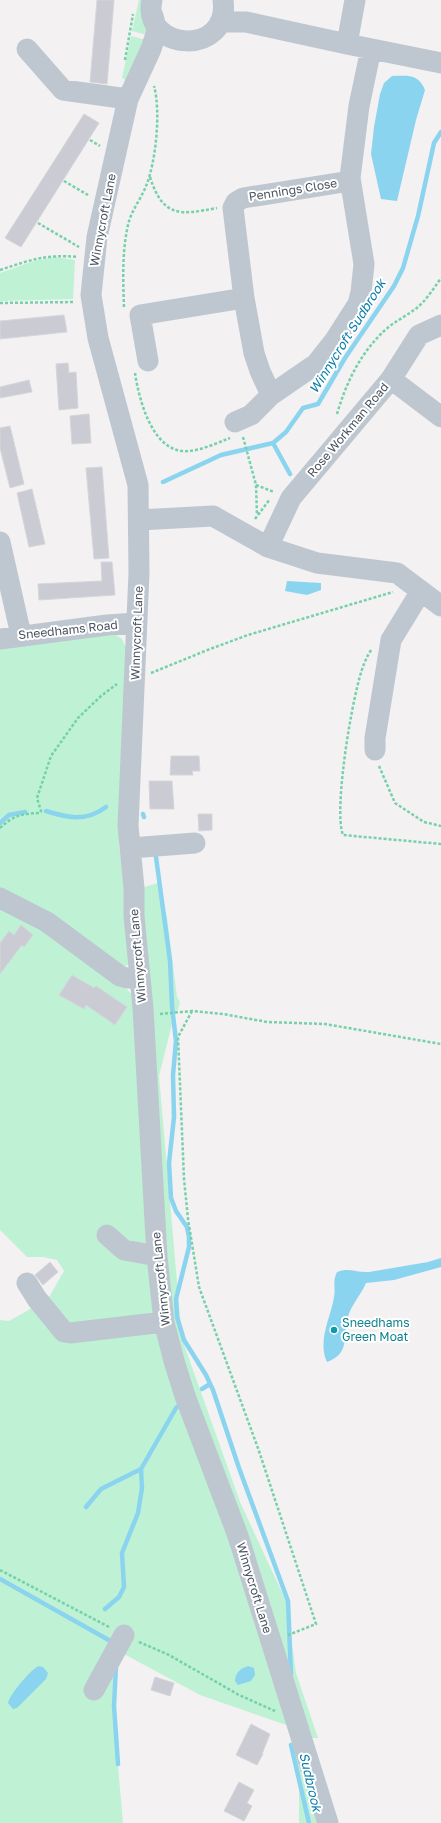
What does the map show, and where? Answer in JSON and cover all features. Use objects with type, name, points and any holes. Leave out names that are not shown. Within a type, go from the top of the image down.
[{"type":"street","points":[[347,44],[355,0]]},
{"type":"street","points":[[146,8],[158,27],[166,35],[177,40],[189,42],[200,39],[211,33],[222,9],[246,22],[441,63]]},
{"type":"street","name":"Winnycroft Lane","points":[[146,8],[157,31],[152,49],[131,69],[128,98],[97,237],[89,254],[92,305],[98,338],[138,485],[139,572],[136,623],[141,676],[128,826],[134,888],[134,916],[145,1036],[157,1256],[164,1322],[185,1396],[238,1536],[328,1823]]},
{"type":"street","name":"Winnycroft Lane","points":[[131,69],[177,40]]},
{"type":"street","points":[[27,49],[63,90],[128,98]]},
{"type":"street","name":"Pennings Close","points":[[239,429],[271,395],[316,364],[335,340],[358,304],[362,292],[364,264],[350,178],[359,106],[371,49]]},
{"type":"street","name":"Pennings Close","points":[[271,395],[254,353],[244,298],[233,208],[236,202],[242,198],[344,182],[350,178]]},
{"type":"street","points":[[148,361],[140,315],[244,298]]},
{"type":"street","name":"Rose Workman Road","points":[[268,547],[291,498],[391,379],[419,335],[441,325]]},
{"type":"street","points":[[391,379],[441,417]]},
{"type":"street","points":[[138,520],[213,516],[268,547],[317,563],[396,573],[441,606]]},
{"type":"street","points":[[0,542],[21,635]]},
{"type":"street","points":[[375,750],[375,738],[391,640],[421,591]]},
{"type":"street","name":"Sneedhams Road","points":[[0,638],[136,623]]},
{"type":"street","points":[[130,848],[195,843]]},
{"type":"street","points":[[3,904],[47,922],[120,976],[127,978],[140,977]]},
{"type":"street","points":[[107,1235],[124,1250],[157,1256]]},
{"type":"street","points":[[27,1283],[37,1299],[64,1332],[70,1333],[164,1322]]},
{"type":"street","points":[[94,1690],[119,1643]]},
{"type":"path","points":[[131,69],[146,8]]},
{"type":"path","points":[[149,176],[159,200],[176,211],[189,213],[224,206],[233,208]]},
{"type":"path","points":[[64,181],[89,196]]},
{"type":"path","points":[[38,222],[89,254]]},
{"type":"path","points":[[0,270],[33,259],[48,256],[89,254]]},
{"type":"path","points":[[335,420],[345,387],[359,361],[384,331],[424,300],[441,278]]},
{"type":"path","points":[[0,303],[77,302]]},
{"type":"path","points":[[239,429],[256,486],[257,515]]},
{"type":"path","points":[[254,521],[266,503],[276,492],[256,486]]},
{"type":"path","points":[[0,828],[13,817],[22,814],[40,813],[41,811],[37,798],[52,756],[78,718],[101,696],[125,678],[141,676],[248,636],[397,590]]},
{"type":"path","points":[[375,750],[376,757],[395,803],[424,822],[441,826]]},
{"type":"path","points":[[192,1012],[178,1037],[184,1179],[189,1226],[199,1287],[259,1451],[316,1624],[291,1634]]},
{"type":"path","points":[[173,1013],[192,1012],[224,1014],[266,1022],[325,1024],[441,1044]]},
{"type":"path","points":[[0,1570],[119,1643],[169,1655],[212,1682],[260,1706],[270,1710],[294,1714]]},
{"type":"green space","points":[[139,0],[149,0],[151,36],[132,31]]},
{"type":"green space","points":[[131,36],[150,41],[126,80],[122,78]]},
{"type":"green space","points":[[55,257],[75,260],[73,299],[0,301],[0,273],[34,261]]},
{"type":"green space","points":[[115,634],[122,639],[126,648],[119,844],[125,892],[130,964],[122,968],[0,894],[0,644]]},
{"type":"green space","points":[[158,883],[167,917],[177,997],[180,1002],[178,1010],[175,1012],[159,1076],[182,1339],[240,1502],[286,1601],[296,1673],[318,1738],[308,1738],[195,1402],[172,1314],[137,889]]},
{"type":"green space","points":[[0,903],[123,984],[130,993],[134,992],[155,1274],[324,1823],[299,1823],[299,1787],[289,1726],[200,1695],[124,1654],[116,1661],[114,1706],[123,1823],[0,1823],[0,1320],[9,1321],[48,1299],[64,1271],[57,1260],[43,1257],[27,1257],[0,1230]]},
{"type":"water","points":[[392,76],[408,76],[416,78],[425,90],[416,120],[397,201],[381,199],[371,154],[380,94],[384,83]]},
{"type":"water","points":[[287,581],[321,583],[321,590],[307,595],[285,591]]},
{"type":"water","points":[[441,1258],[441,1267],[394,1280],[366,1283],[349,1313],[343,1349],[340,1354],[327,1362],[323,1346],[324,1337],[334,1297],[337,1272],[349,1270],[369,1272],[428,1262]]},
{"type":"water","points":[[39,1666],[43,1667],[48,1673],[46,1679],[17,1708],[13,1709],[8,1703],[13,1694],[26,1677]]},
{"type":"water","points":[[248,1666],[254,1668],[255,1675],[251,1681],[238,1685],[235,1681],[237,1673]]},
{"type":"building","points":[[97,0],[114,0],[107,84],[90,82]]},
{"type":"building","points":[[84,114],[99,123],[21,247],[5,238]]},
{"type":"building","points":[[64,315],[67,332],[0,339],[0,321]]},
{"type":"building","points":[[68,363],[69,373],[76,372],[78,408],[59,410],[56,364]]},
{"type":"building","points":[[29,380],[32,392],[0,398],[0,387]]},
{"type":"building","points":[[89,414],[91,443],[72,444],[70,416]]},
{"type":"building","points":[[10,426],[24,484],[10,488],[0,448],[0,428]]},
{"type":"building","points":[[102,467],[109,558],[94,559],[86,468]]},
{"type":"building","points":[[32,489],[45,544],[29,547],[17,493]]},
{"type":"building","points":[[101,562],[112,562],[115,595],[39,600],[38,584],[102,581]]},
{"type":"building","points":[[171,756],[199,756],[200,771],[192,771],[193,775],[170,775]]},
{"type":"building","points":[[149,781],[172,781],[174,809],[150,809]]},
{"type":"building","points":[[198,814],[212,814],[212,830],[199,831]]},
{"type":"building","points":[[21,925],[33,935],[24,947],[22,945],[0,974],[0,943],[9,931],[14,935]]},
{"type":"building","points":[[72,975],[94,988],[96,986],[127,1007],[115,1025],[86,1005],[84,1009],[59,995]]},
{"type":"building","points":[[50,1262],[58,1272],[43,1285],[35,1275]]},
{"type":"building","points":[[155,1677],[174,1683],[170,1696],[151,1690]]},
{"type":"building","points":[[251,1724],[270,1734],[263,1754],[257,1765],[236,1755]]},
{"type":"building","points":[[239,1782],[254,1790],[247,1803],[252,1806],[244,1821],[224,1811]]},
{"type":"waterway","name":"Winnycroft Sudbrook","points":[[163,482],[221,455],[273,443],[286,432],[303,408],[318,404],[345,358],[394,286],[403,268],[418,216],[434,143],[441,132]]},
{"type":"waterway","points":[[273,443],[290,474]]},
{"type":"waterway","points":[[46,811],[69,817],[84,817],[99,812],[106,807]]},
{"type":"waterway","points":[[0,823],[9,815],[25,812]]},
{"type":"waterway","points":[[156,857],[170,961],[172,1006],[176,1041],[173,1075],[174,1117],[169,1163],[171,1198],[176,1211],[187,1227],[189,1237],[189,1247],[176,1299],[177,1317],[184,1340],[206,1375],[213,1390],[239,1468],[288,1601],[291,1675]]},
{"type":"waterway","points":[[202,1389],[210,1384]]},
{"type":"waterway","points":[[86,1507],[101,1489],[141,1469],[176,1408],[182,1403]]},
{"type":"waterway","points":[[105,1609],[119,1597],[124,1587],[122,1553],[138,1513],[142,1488],[141,1469]]},
{"type":"waterway","points":[[0,1579],[114,1643]]},
{"type":"waterway","points":[[116,1666],[114,1706],[118,1764]]},
{"type":"waterway","name":"Sudbrook","points":[[291,1745],[309,1823]]},
{"type":"place","name":"Sneedhams Green Moat","points":[[334,1330]]}]
